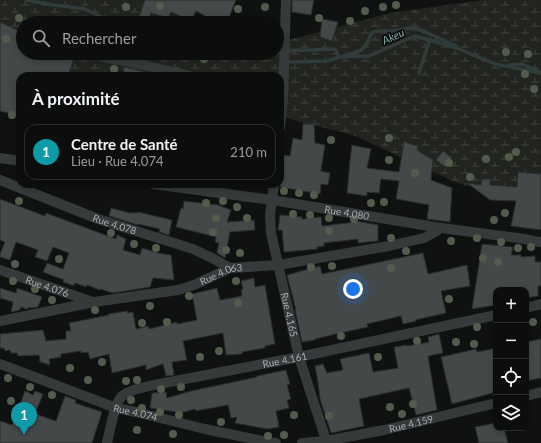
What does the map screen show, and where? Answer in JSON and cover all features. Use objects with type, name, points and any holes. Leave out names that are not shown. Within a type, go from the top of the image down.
[{"type":"street","points":[[284,56],[286,0]]},
{"type":"street","points":[[120,60],[173,72]]},
{"type":"street","points":[[283,72],[284,60]]},
{"type":"street","points":[[0,158],[16,161]]},
{"type":"street","name":"Rue 4.078","points":[[0,180],[16,186]]},
{"type":"street","name":"Rue 4.078","points":[[20,188],[98,219],[193,249],[230,268]]},
{"type":"street","name":"Rue 4.080","points":[[183,188],[272,200],[441,228],[541,242]]},
{"type":"street","name":"Rue 4.165","points":[[274,188],[270,215],[271,233],[299,357],[327,442]]},
{"type":"street","name":"Rue 4.063","points":[[0,321],[94,302],[178,290],[194,285],[230,268],[278,265],[389,246],[424,238],[441,228]]},
{"type":"street","name":"Rue 4.076","points":[[0,270],[94,302]]},
{"type":"street","points":[[529,307],[541,304]]},
{"type":"street","name":"Rue 4.161","points":[[107,443],[116,408],[122,396],[132,390],[299,357],[493,316]]},
{"type":"street","name":"Rue 4.074","points":[[0,364],[116,408],[205,429],[276,443]]},
{"type":"street","points":[[529,395],[541,392]]},
{"type":"street","name":"Rue 4.159","points":[[327,442],[493,404]]},
{"type":"street","points":[[302,443],[327,442]]},
{"type":"green space","points":[[0,0],[150,0],[162,9],[178,16],[16,16],[16,60],[284,60],[284,41],[390,13],[483,0],[541,0],[541,204],[531,204],[457,183],[353,135],[300,122],[284,116],[284,72],[17,72],[0,67]]},
{"type":"building","points":[[145,0],[236,0],[230,16],[205,16],[196,11],[194,16],[180,16],[171,12],[169,16],[161,16],[151,13],[150,16],[139,16]]},
{"type":"building","points":[[292,0],[314,0],[311,15],[292,12]]},
{"type":"building","points":[[322,19],[338,22],[332,41],[320,37]]},
{"type":"building","points":[[0,22],[16,30],[16,60],[73,60],[69,72],[16,72],[16,115],[0,111]]},
{"type":"building","points":[[124,67],[145,72],[125,72],[123,71]]},
{"type":"building","points":[[303,124],[314,124],[315,143],[325,145],[321,171],[330,173],[328,185],[321,184],[320,194],[284,188],[284,155],[290,156],[293,138],[302,140]]},
{"type":"building","points":[[404,142],[418,146],[417,150],[433,160],[431,180],[452,188],[450,222],[427,219],[429,205],[396,199],[399,181],[381,179],[379,193],[367,192],[367,196],[347,193],[352,145],[371,149],[367,168],[399,172]]},
{"type":"building","points":[[443,151],[452,158],[445,167],[436,160]]},
{"type":"building","points":[[518,172],[541,174],[541,230],[511,226],[516,201],[490,200],[467,183],[481,185],[482,179],[490,179],[490,185],[517,187]]},
{"type":"building","points":[[0,199],[45,216],[46,213],[116,239],[117,235],[126,239],[123,250],[140,255],[142,248],[171,255],[174,280],[153,278],[150,287],[113,293],[87,285],[86,287],[75,283],[74,286],[63,282],[64,280],[43,272],[47,263],[63,269],[69,253],[53,247],[47,261],[35,257],[38,250],[16,242],[10,260],[0,257],[5,242],[0,240]]},
{"type":"building","points":[[184,201],[218,205],[231,210],[227,222],[254,220],[255,230],[230,232],[225,258],[217,253],[219,243],[215,242],[216,237],[176,227],[181,208],[183,209]]},
{"type":"building","points":[[111,208],[130,213],[138,212],[172,220],[169,235],[159,232],[160,229],[138,225],[109,216]]},
{"type":"building","points":[[280,215],[302,217],[302,219],[321,217],[322,226],[356,221],[378,225],[378,241],[358,243],[358,239],[324,243],[324,246],[317,247],[317,249],[284,252],[282,230],[278,230]]},
{"type":"building","points":[[482,244],[513,247],[511,255],[521,255],[521,257],[535,256],[535,262],[541,262],[541,286],[538,286],[538,296],[529,298],[529,287],[493,287],[493,306],[472,309]]},
{"type":"building","points":[[423,253],[428,274],[467,265],[470,286],[441,291],[446,313],[403,324],[401,316],[367,324],[368,327],[302,342],[287,275],[320,266],[322,274]]},
{"type":"building","points":[[254,278],[255,287],[265,285],[275,344],[265,346],[265,348],[242,352],[242,354],[226,355],[223,333],[183,341],[187,360],[172,362],[174,375],[166,376],[163,364],[146,370],[146,365],[112,373],[109,354],[90,359],[88,352],[81,353],[81,351],[61,354],[61,357],[49,359],[50,365],[40,362],[39,355],[18,356],[17,353],[11,353],[10,350],[5,351],[4,348],[0,348],[0,334],[43,330],[46,341],[66,339],[66,331],[71,331],[69,323],[127,311],[128,313],[133,312],[136,329],[148,326],[149,329],[177,322],[177,324],[197,320],[192,294],[217,288],[220,300],[242,296],[241,290],[243,289],[241,281]]},
{"type":"building","points":[[0,288],[16,293],[17,288],[42,297],[38,307],[29,307],[26,309],[21,307],[20,310],[11,312],[13,302],[0,298]]},
{"type":"building","points":[[439,334],[443,353],[428,356],[437,410],[416,415],[409,388],[359,399],[364,426],[331,433],[320,399],[315,366],[323,364],[327,373],[343,370],[340,359],[369,353],[373,372],[398,368],[394,347],[429,342],[428,337]]},
{"type":"building","points":[[541,339],[541,378],[529,380],[529,359],[529,341]]},
{"type":"building","points":[[476,349],[477,352],[493,349],[493,393],[452,404],[441,357]]},
{"type":"building","points":[[286,370],[290,384],[287,385],[291,399],[287,400],[289,408],[276,411],[279,427],[267,429],[235,423],[237,417],[231,418],[228,405],[196,411],[195,409],[176,414],[176,412],[150,408],[152,393],[166,392],[167,398],[191,391]]},
{"type":"building","points":[[25,391],[33,395],[35,391],[43,394],[35,414],[56,421],[65,396],[76,400],[75,403],[102,412],[92,443],[0,443],[0,421],[12,425]]},
{"type":"building","points":[[493,424],[493,431],[505,431],[508,443],[479,443],[475,427]]},
{"type":"waterway","name":"Akeu","points":[[27,0],[85,9],[100,16]]},
{"type":"waterway","points":[[290,62],[327,61],[357,52],[367,44],[373,32],[379,31],[392,31],[411,28],[421,30],[456,46]]},
{"type":"waterway","name":"Akeu","points":[[284,51],[335,49],[339,57],[369,56],[415,36],[457,48],[495,64],[541,73]]},
{"type":"waterway","points":[[419,73],[430,39]]},
{"type":"waterway","points":[[508,65],[522,64],[538,71]]},
{"type":"place","name":"Centre de Santé","points":[[24,435]]}]
